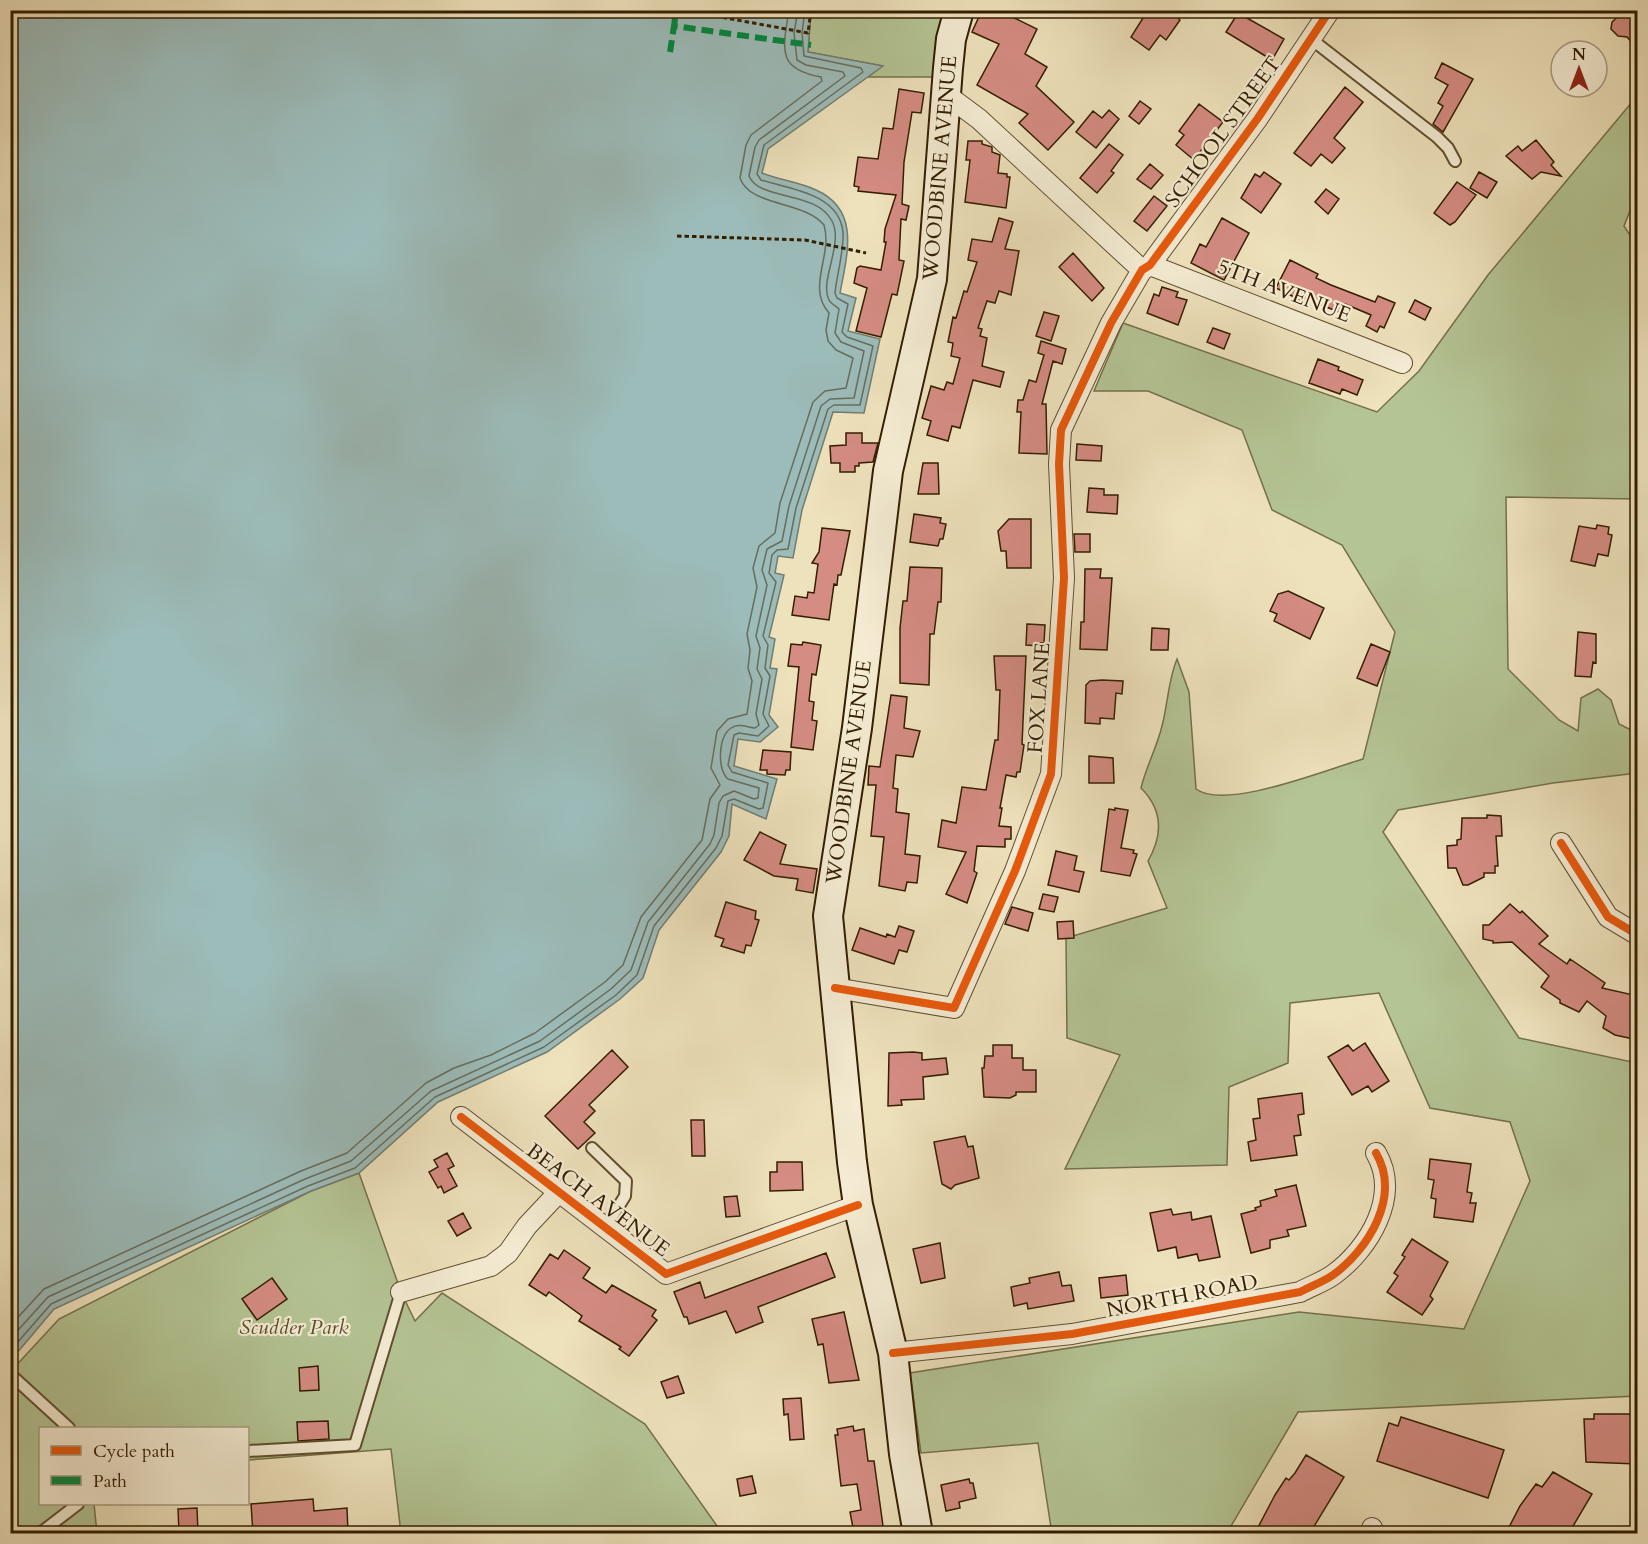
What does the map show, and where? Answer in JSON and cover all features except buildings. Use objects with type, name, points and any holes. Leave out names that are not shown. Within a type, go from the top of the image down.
[{"type":"main road","name":"WOODBINE AVENUE","points":[[918,1533],[904,1454],[893,1353],[858,1205],[828,916],[857,728],[888,471],[932,279],[951,39],[959,10]]},
{"type":"street","name":"SCHOOL STREET","points":[[1146,267],[1258,118],[1330,10]]},
{"type":"street","name":"5TH AVENUE","points":[[948,96],[979,119],[1146,267],[1402,363]]},
{"type":"street","name":"FOX LANE","points":[[835,988],[954,1008],[1015,871],[1051,774],[1064,578],[1059,464],[1061,430],[1111,323],[1146,267]]},
{"type":"street","points":[[1561,843],[1608,917],[1638,935]]},
{"type":"street","name":"BEACH AVENUE","points":[[461,1117],[666,1274],[858,1205]]},
{"type":"street","name":"NORTH ROAD","points":[[893,1353],[1072,1334],[1300,1292],[1340,1269],[1360,1251],[1376,1224],[1382,1209],[1385,1183],[1383,1168],[1376,1153]]},
{"type":"street","points":[[401,1292],[490,1266],[508,1252],[527,1226],[558,1192]]},
{"type":"lane","points":[[1311,39],[1437,137],[1448,148],[1455,161]]},
{"type":"lane","points":[[592,1148],[626,1181],[625,1196],[605,1228]]},
{"type":"lane","points":[[249,1451],[356,1445],[401,1292]]},
{"type":"lane","points":[[10,1374],[68,1427]]},
{"type":"lane","points":[[39,1533],[75,1505]]},
{"type":"path","points":[[693,12],[808,33],[811,10]]},
{"type":"path","points":[[677,236],[805,240],[866,254]]},
{"type":"green space","points":[[811,11],[949,11],[935,77],[868,77],[882,66],[808,52]]},
{"type":"green space","points":[[1637,96],[1637,193],[1624,226],[1637,246],[1637,499],[1506,497],[1508,669],[1559,720],[1578,731],[1581,698],[1598,689],[1611,700],[1619,724],[1637,733],[1637,773],[1553,783],[1398,810],[1383,832],[1519,1038],[1637,1063],[1637,1396],[1298,1412],[1227,1533],[1052,1534],[1038,1443],[921,1453],[910,1373],[1299,1312],[1464,1329],[1530,1181],[1510,1122],[1430,1108],[1379,993],[1290,1003],[1288,1063],[1229,1087],[1227,1165],[1065,1169],[1120,1055],[1067,1038],[1066,938],[1167,908],[1148,861],[1158,832],[1157,814],[1141,788],[1160,734],[1177,659],[1189,692],[1196,789],[1210,794],[1229,795],[1277,786],[1363,759],[1395,632],[1342,545],[1272,510],[1242,430],[1148,391],[1094,391],[1123,323],[1377,412],[1419,371],[1488,275]]},
{"type":"green space","name":"Scudder Park","points":[[359,1173],[401,1292],[415,1321],[442,1293],[645,1424],[722,1533],[401,1533],[391,1449],[249,1460],[249,1427],[39,1427],[39,1505],[94,1505],[97,1533],[11,1533],[10,1459],[16,1447],[11,1444],[11,1371],[59,1319],[311,1191]]},
{"type":"water","points":[[11,10],[811,11],[808,52],[883,66],[768,149],[762,173],[816,190],[840,209],[848,235],[846,264],[840,293],[856,298],[848,331],[880,339],[864,413],[833,412],[802,510],[793,558],[778,556],[775,573],[784,575],[769,637],[775,639],[770,668],[777,669],[769,715],[778,727],[760,742],[738,739],[734,766],[777,779],[766,819],[732,804],[729,836],[721,852],[659,930],[643,978],[620,999],[547,1052],[438,1102],[359,1173],[311,1191],[54,1309],[11,1360]]},
{"type":"marked path","points":[[674,26],[676,10]]},
{"type":"marked path","points":[[670,52],[674,26],[811,45]]},
{"type":"cycle path","points":[[835,988],[954,1008],[1015,871],[1051,774],[1064,578],[1059,464],[1061,430],[1111,323],[1142,270],[1150,265],[1258,118],[1330,10]]},
{"type":"cycle path","points":[[1561,843],[1608,917],[1638,935]]},
{"type":"cycle path","points":[[461,1117],[666,1274],[858,1205]]},
{"type":"cycle path","points":[[893,1353],[1072,1334],[1300,1292],[1333,1275],[1346,1264],[1369,1236],[1383,1204],[1385,1187],[1383,1170],[1376,1153]]}]
